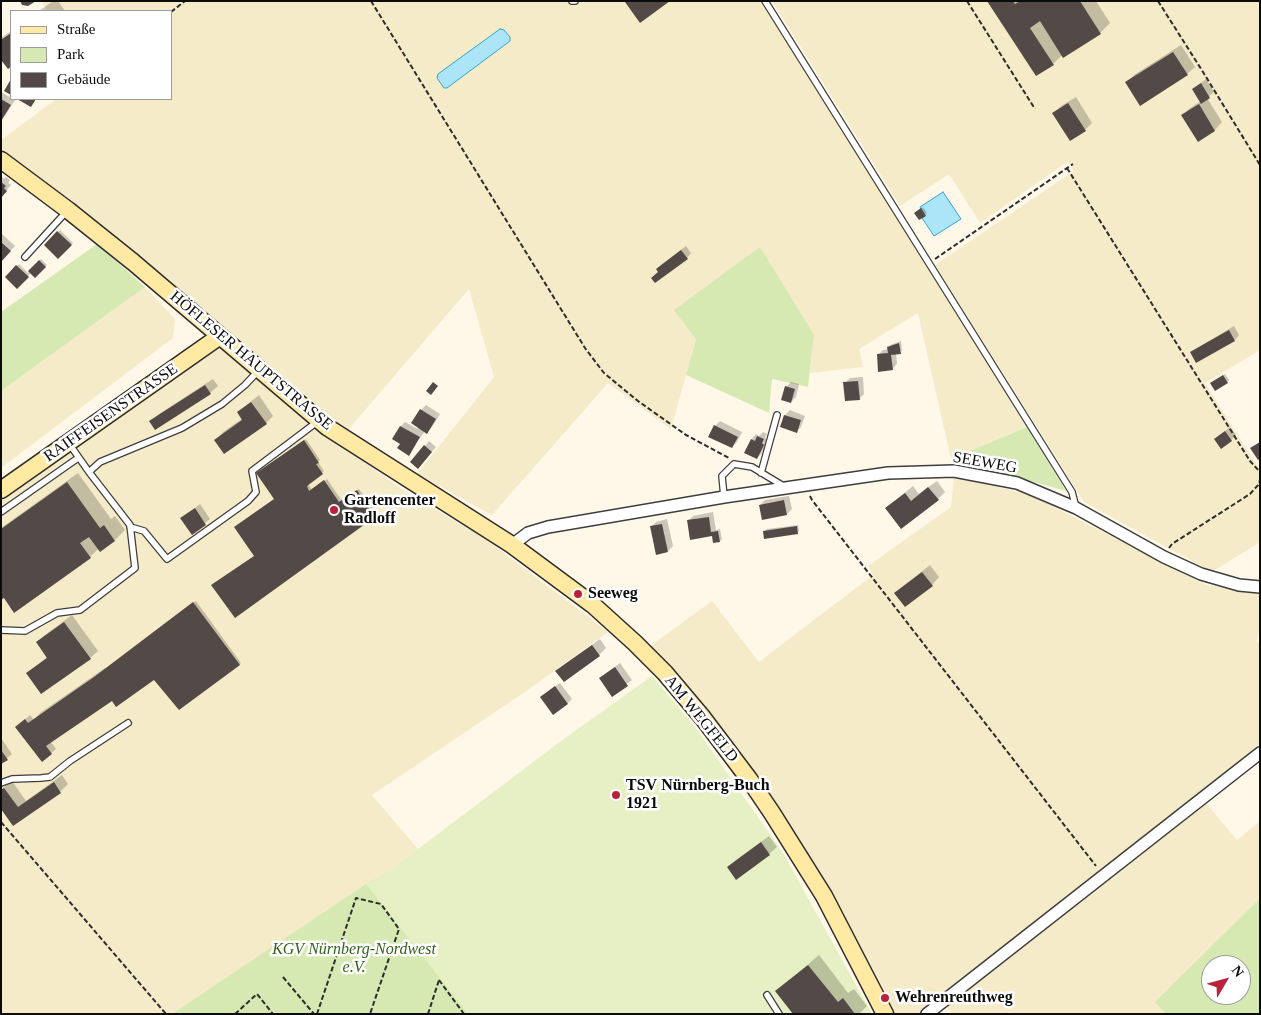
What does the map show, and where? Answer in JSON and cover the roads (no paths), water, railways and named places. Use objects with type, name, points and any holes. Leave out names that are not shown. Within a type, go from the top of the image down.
[{"type":"street","name":"HÖFLESER HAUPTSTRASSE","points":[[2,162],[68,210],[159,283],[318,420],[366,453],[512,545]]},
{"type":"street","name":"RAIFFEISENSTRASSE","points":[[1,490],[220,336]]},
{"type":"street","name":"SEEWEG","points":[[512,545],[528,532],[548,527],[724,497],[888,472],[954,472],[1017,483],[1076,508],[1164,557],[1201,574],[1239,586],[1260,587]]},
{"type":"street","name":"AM WEGFELD","points":[[512,545],[621,629],[653,660],[703,718],[749,779],[806,866],[838,922],[884,1014]]},
{"type":"street","points":[[927,1014],[1260,753]]},
{"type":"lane","points":[[765,1],[1072,492],[1076,508]]},
{"type":"lane","points":[[25,257],[68,210]]},
{"type":"lane","points":[[89,472],[100,462],[182,428],[222,404],[246,385],[259,370]]},
{"type":"lane","points":[[762,472],[777,415]]},
{"type":"lane","points":[[130,527],[144,531],[167,559],[248,501],[256,492],[252,470],[318,420]]},
{"type":"lane","points":[[1,630],[25,631],[57,613],[80,610],[135,568],[130,525],[78,458],[69,443]]},
{"type":"lane","points":[[1,512],[78,458]]},
{"type":"lane","points":[[724,497],[722,476],[734,464],[752,467],[785,487]]},
{"type":"lane","points":[[1,783],[12,779],[50,777],[70,761],[128,723]]},
{"type":"lane","points":[[767,995],[778,1014]]},
{"type":"water","points":[[500,29],[504,30],[510,37],[510,41],[447,88],[444,88],[437,78],[438,74]]},
{"type":"water","points":[[943,192],[961,219],[934,236],[922,218],[925,216],[920,207]]},
{"type":"place","name":"Gartencenter Radloff","points":[[334,510]]},
{"type":"place","name":"Seeweg","points":[[578,594]]},
{"type":"place","name":"TSV Nürnberg-Buch 1921","points":[[616,795]]},
{"type":"place","name":"Wehrenreuthweg","points":[[885,998]]},
{"type":"park label","name":"KGV Nürnberg-Nordwest e.V.","points":[[354,959]]}]
